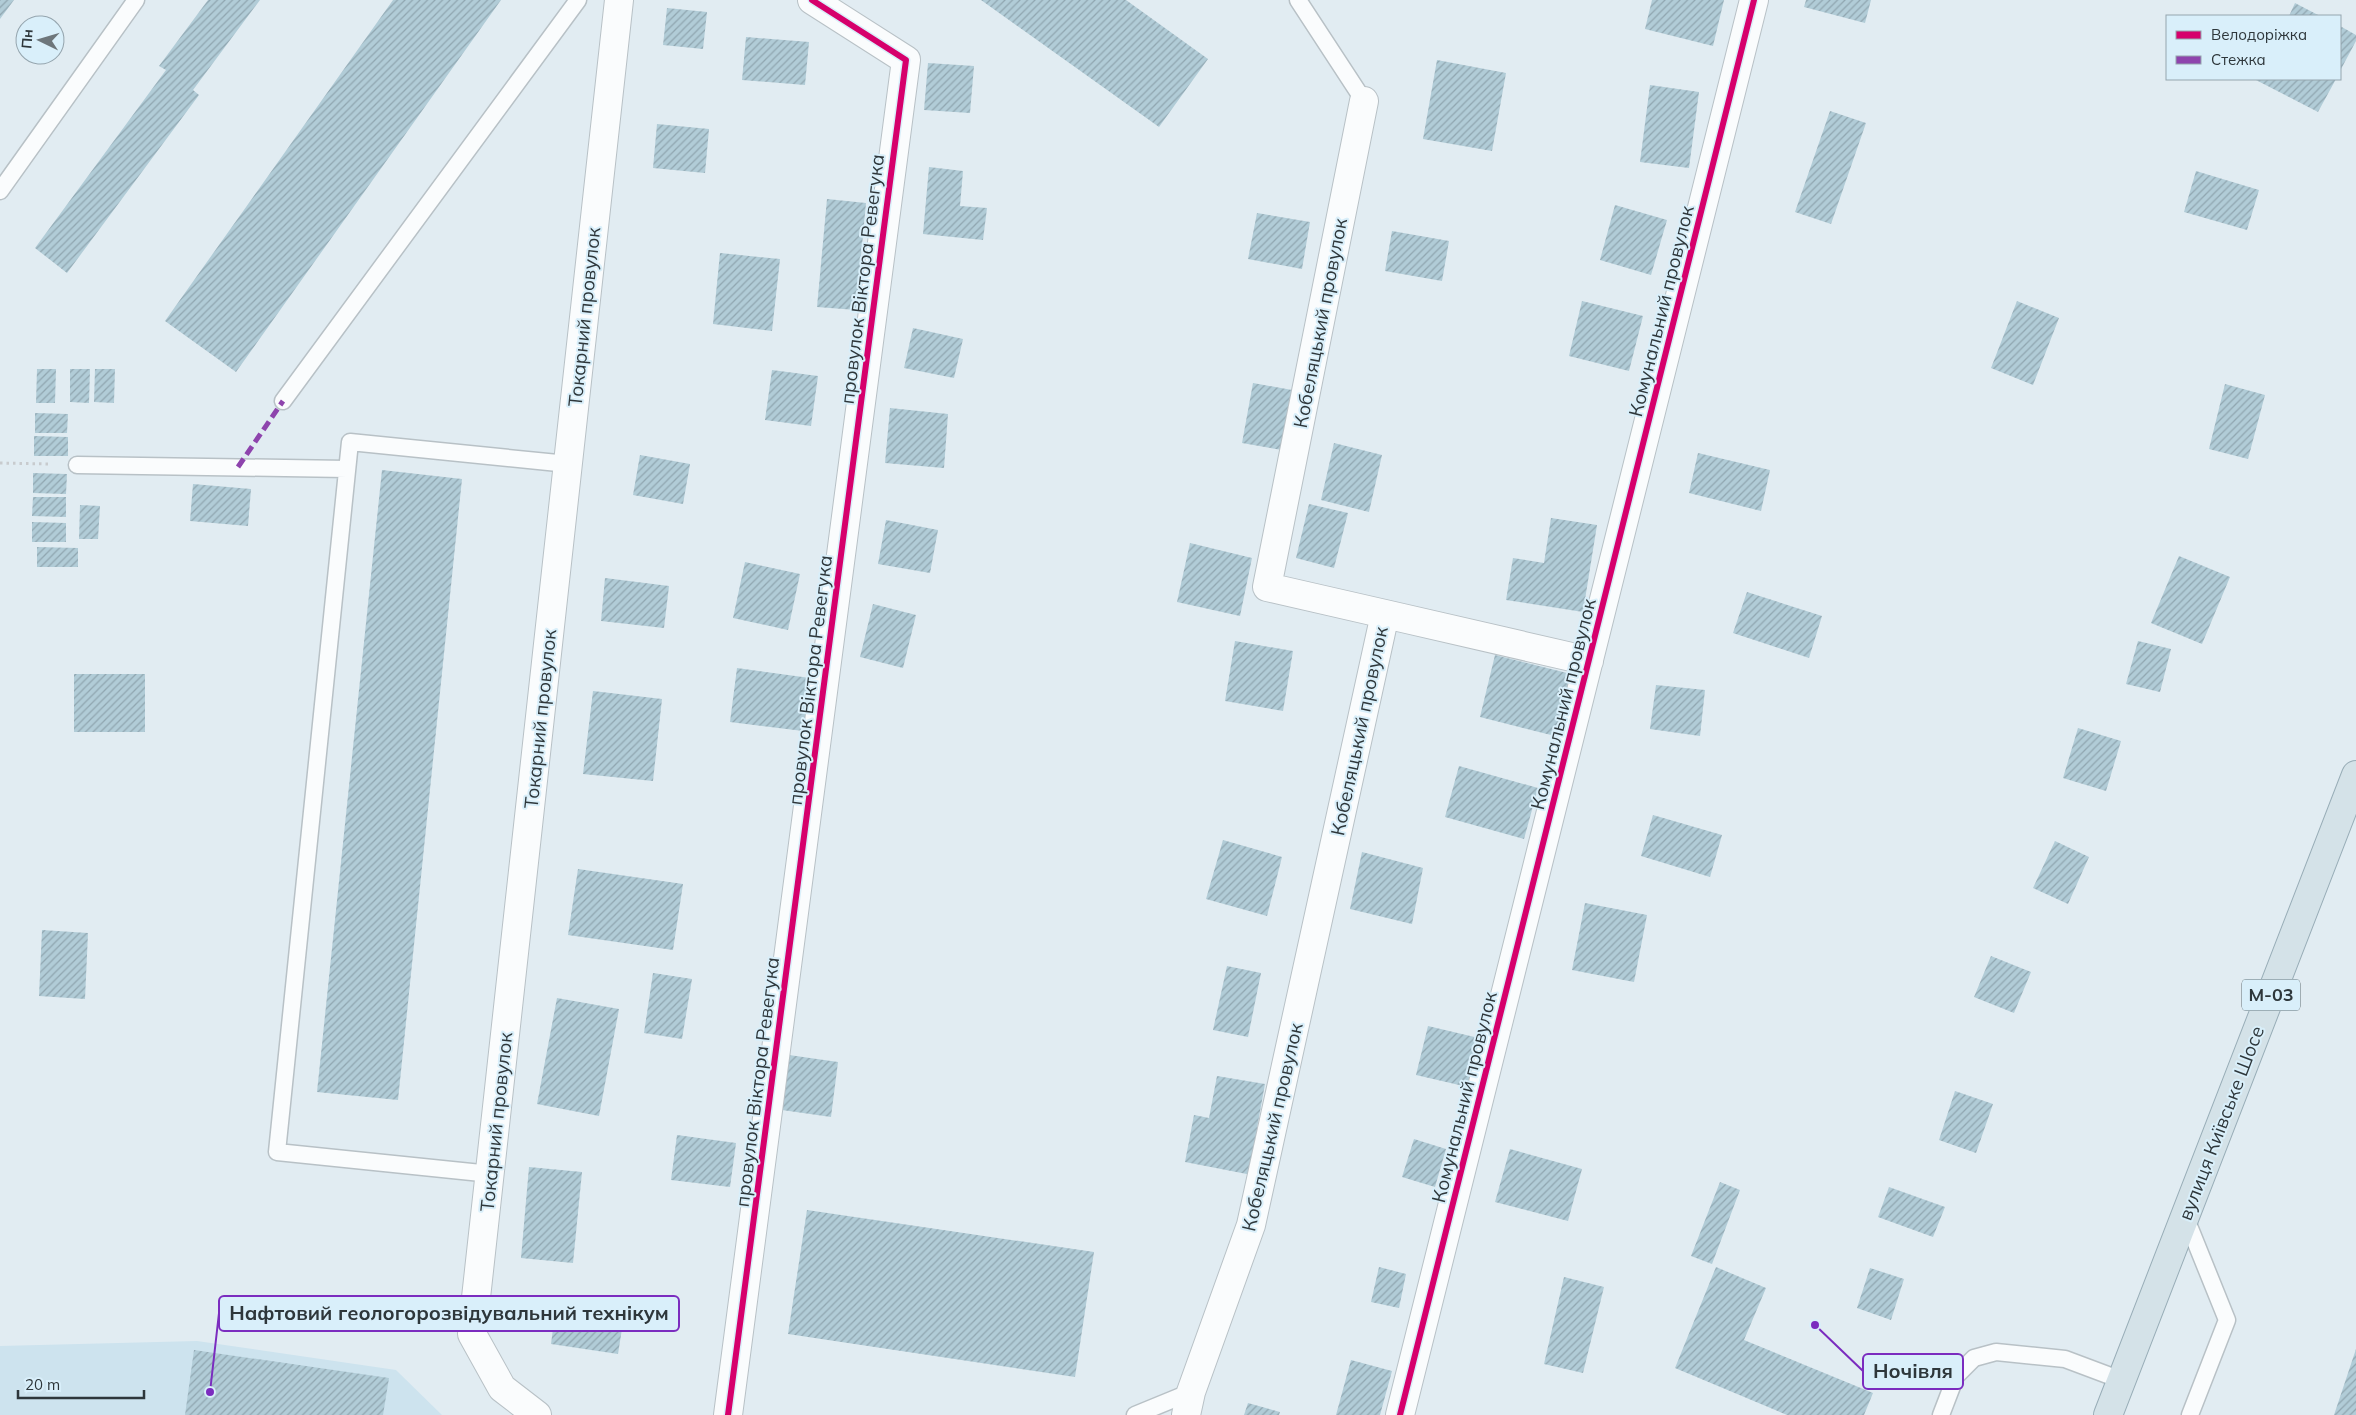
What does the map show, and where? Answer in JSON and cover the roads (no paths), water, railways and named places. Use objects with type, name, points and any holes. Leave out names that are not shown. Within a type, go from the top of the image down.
[{"type":"highway","name":"вулиця Київське Шосе","points":[[2108,1415],[2356,775]]},
{"type":"street","name":"Токарний провулок","points":[[537,1415],[502,1388],[472,1334],[619,0]]},
{"type":"street","name":"провулок Віктора Ревегука","points":[[728,1415],[906,60],[812,0]]},
{"type":"street","name":"Комунальний провулок","points":[[1400,1415],[1754,0]]},
{"type":"street","name":"Кобеляцький провулок","points":[[1189,1404],[1251,1225],[1385,614],[1268,587],[1364,101]]},
{"type":"street","points":[[1385,614],[1589,661]]},
{"type":"lane","points":[[0,190],[136,0]]},
{"type":"lane","points":[[283,401],[578,0]]},
{"type":"lane","points":[[1298,0],[1364,101]]},
{"type":"lane","points":[[491,1174],[277,1152],[347,469],[350,442],[568,464]]},
{"type":"lane","points":[[77,465],[347,469]]},
{"type":"lane","points":[[2185,1216],[2227,1320],[2190,1415]]},
{"type":"lane","points":[[1941,1415],[1956,1376],[1974,1358],[1996,1352],[2065,1359],[2122,1380]]},
{"type":"lane","points":[[1134,1415],[1189,1404]]},
{"type":"place","name":"Ночівля","points":[[1815,1325]]},
{"type":"place","name":"Нафтовий геологорозвідувальний технікум","points":[[210,1392]]}]
